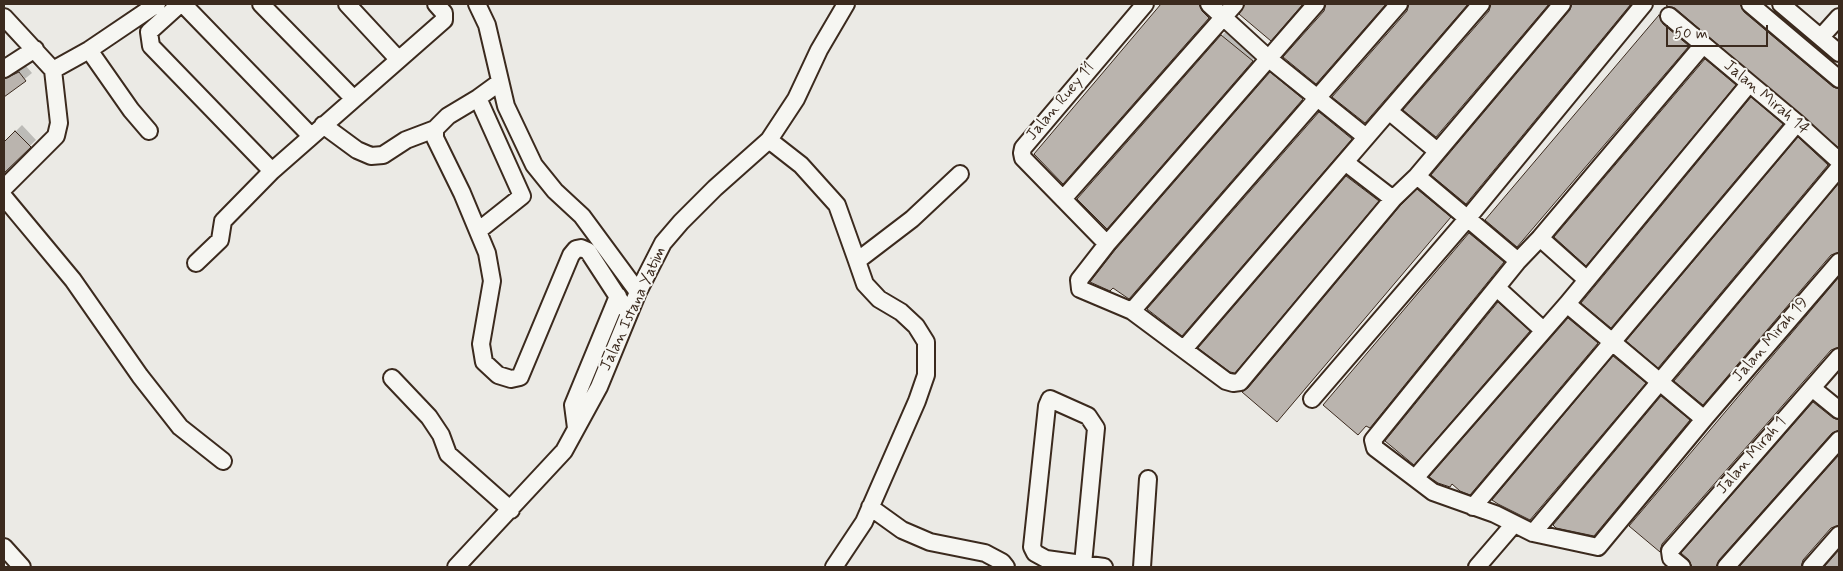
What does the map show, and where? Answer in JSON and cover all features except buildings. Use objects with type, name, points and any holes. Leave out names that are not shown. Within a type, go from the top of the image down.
[{"type":"street","points":[[53,70],[89,50],[157,4]]},
{"type":"street","points":[[180,4],[148,32],[151,46],[272,171]]},
{"type":"street","points":[[183,4],[317,130],[371,156],[383,155],[406,140],[435,129],[448,116],[500,82]]},
{"type":"street","points":[[261,4],[353,98]]},
{"type":"street","points":[[347,4],[398,59]]},
{"type":"street","points":[[196,263],[220,240],[223,221],[272,171],[444,20],[444,12],[436,4]]},
{"type":"street","points":[[476,4],[486,25],[506,106],[534,165],[555,190],[582,216],[638,292]]},
{"type":"street","name":"Jalan Istana Yatim","points":[[456,567],[564,451],[599,387],[638,292],[663,243],[680,222],[769,140],[796,98],[819,50],[846,4]]},
{"type":"street","name":"Jalan Ruey 11","points":[[1107,244],[1023,158],[1023,148],[1146,4]]},
{"type":"street","points":[[1209,4],[1269,59],[1366,137]]},
{"type":"street","points":[[1063,199],[1235,4]]},
{"type":"street","points":[[1316,4],[1107,244],[1079,280],[1080,289],[1132,312],[1226,381],[1233,383],[1240,382],[1562,4]]},
{"type":"street","points":[[1132,312],[1399,4]]},
{"type":"street","points":[[1184,349],[1481,4]]},
{"type":"street","points":[[1312,400],[1467,219],[1644,4]]},
{"type":"street","points":[[1750,4],[1839,78]]},
{"type":"street","points":[[1781,4],[1839,53]]},
{"type":"street","name":"Jalan Mirah 14","points":[[1669,16],[1797,123],[1839,161]]},
{"type":"street","points":[[1821,37],[1839,17]]},
{"type":"street","points":[[4,18],[53,70],[59,123],[56,136],[4,188]]},
{"type":"street","points":[[1703,45],[1540,238],[1518,261],[1372,440],[1375,448],[1416,477],[1433,492],[1495,514],[1533,533],[1839,168]]},
{"type":"street","points":[[4,69],[35,49]]},
{"type":"street","points":[[89,50],[131,110],[149,131]]},
{"type":"street","points":[[1416,477],[1567,304],[1749,84]]},
{"type":"street","points":[[478,98],[522,196],[478,231]]},
{"type":"street","points":[[1390,112],[1437,152]]},
{"type":"street","points":[[1473,507],[1611,341],[1797,123]]},
{"type":"street","points":[[435,129],[435,138],[487,254],[492,281],[481,344],[484,362],[498,375],[511,379],[520,377],[525,370],[571,255],[576,249],[581,248],[588,251],[629,314]]},
{"type":"street","points":[[769,140],[811,174],[837,205],[844,220],[865,284],[879,299],[901,312],[916,326],[926,342],[926,375],[918,400],[870,507],[834,567]]},
{"type":"street","points":[[1345,162],[1394,199]]},
{"type":"street","points":[[857,260],[912,219],[960,174]]},
{"type":"street","points":[[1417,176],[1518,261]]},
{"type":"street","points":[[4,198],[73,280],[140,376],[180,427],[222,461]]},
{"type":"street","points":[[1540,238],[1586,279]]},
{"type":"street","name":"Jalan Mirah 19","points":[[1533,533],[1598,547],[1704,419],[1839,262]]},
{"type":"street","points":[[1497,288],[1543,330]]},
{"type":"street","points":[[576,428],[573,405],[618,296]]},
{"type":"street","points":[[1567,304],[1704,419]]},
{"type":"street","name":"Jalan Mirah 1","points":[[1677,563],[1670,551],[1839,357]]},
{"type":"street","points":[[392,378],[429,417],[441,436],[448,454],[511,510]]},
{"type":"street","points":[[1812,388],[1839,410]]},
{"type":"street","points":[[1083,564],[1096,428],[1088,416],[1050,399],[1047,406],[1032,547],[1040,557],[1083,564],[1104,567]]},
{"type":"street","points":[[1726,567],[1839,440]]},
{"type":"street","points":[[1142,567],[1148,479]]},
{"type":"street","points":[[870,507],[902,530],[930,542],[985,553],[1002,562],[1006,567]]},
{"type":"street","points":[[1477,567],[1514,524]]},
{"type":"street","points":[[1811,567],[1839,535]]},
{"type":"street","points":[[4,547],[22,567]]}]
